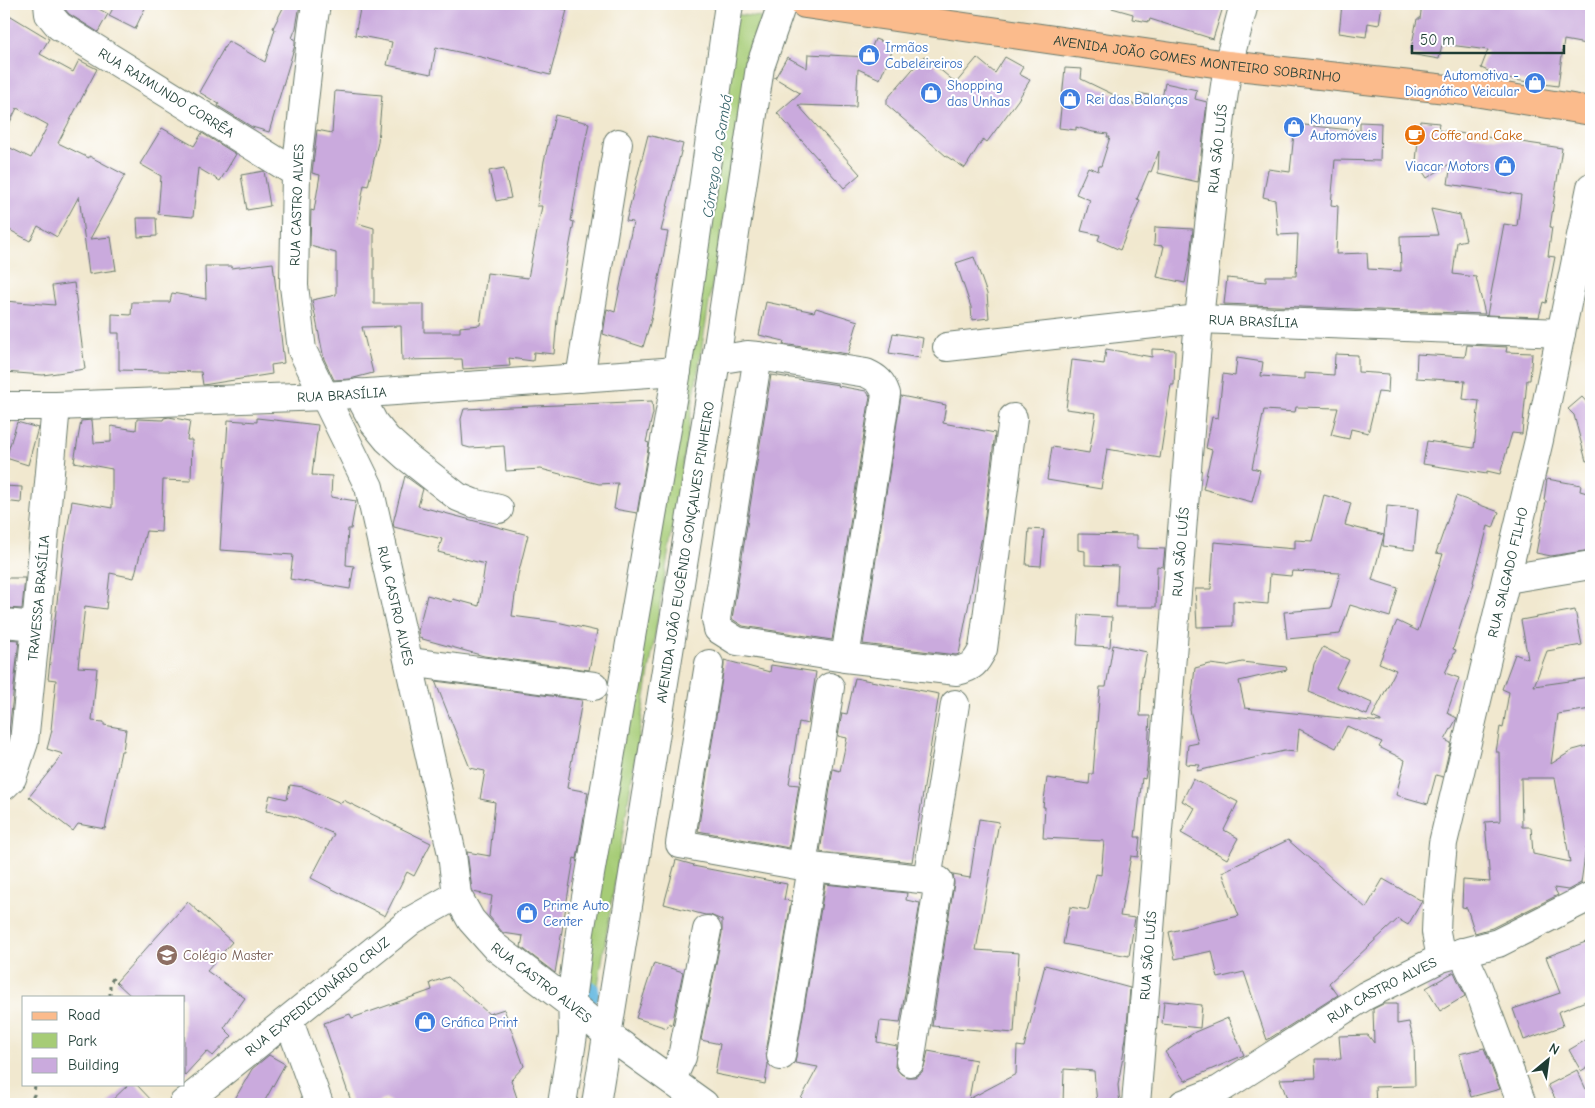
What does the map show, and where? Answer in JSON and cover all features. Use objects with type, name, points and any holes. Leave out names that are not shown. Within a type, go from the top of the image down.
[{"type":"main road","name":"AVENIDA JOÃO GOMES MONTEIRO SOBRINHO","points":[[805,4],[1228,65],[1474,92],[1591,111]]},
{"type":"street","name":"RUA RAIMUNDO CORRÊA","points":[[48,4],[49,14],[59,26],[296,173]]},
{"type":"street","name":"RUA CASTRO ALVES","points":[[316,4],[296,173],[294,286],[302,350],[369,487],[452,854],[457,895],[471,920],[494,946],[608,1035],[672,1079],[704,1104]]},
{"type":"street","points":[[562,1104],[574,1035],[572,993],[580,932],[677,371],[729,4]]},
{"type":"street","name":"AVENIDA JOÃO EUGÊNIO GONÇALVES PINHEIRO","points":[[596,1104],[716,360],[760,67],[782,4]]},
{"type":"street","name":"RUA SÃO LUÍS","points":[[1136,1104],[1199,320],[1222,106],[1228,65],[1244,4]]},
{"type":"street","points":[[580,378],[618,143]]},
{"type":"street","name":"RUA SALGADO FILHO","points":[[1522,1104],[1476,982],[1452,955],[1436,932],[1437,907],[1443,842],[1540,440],[1591,187]]},
{"type":"street","name":"RUA BRASÍLIA","points":[[947,347],[1199,320],[1561,333]]},
{"type":"street","points":[[716,360],[747,355],[758,356],[866,372],[878,378],[883,384],[886,394],[845,658]]},
{"type":"street","points":[[758,356],[716,619],[718,629],[737,641],[845,658],[957,671],[966,669],[976,663],[983,649],[1013,418]]},
{"type":"street","name":"RUA BRASÍLIA","points":[[4,406],[56,406],[325,396],[677,371]]},
{"type":"street","points":[[358,394],[374,423],[387,439],[420,468],[458,497],[473,503],[499,509]]},
{"type":"street","name":"TRAVESSA BRASÍLIA","points":[[4,786],[12,778],[24,742],[56,406]]},
{"type":"street","points":[[1507,579],[1591,565]]},
{"type":"street","points":[[4,623],[36,626]]},
{"type":"street","points":[[409,662],[594,686]]},
{"type":"street","points":[[680,844],[709,664]]},
{"type":"street","points":[[781,1056],[830,687]]},
{"type":"street","points":[[927,880],[955,704]]},
{"type":"street","points":[[638,842],[680,844],[807,866],[939,881],[910,1062]]},
{"type":"street","name":"RUA EXPEDICIONÁRIO CRUZ","points":[[183,1104],[412,920],[457,895]]},
{"type":"street","name":"RUA CASTRO ALVES","points":[[1183,1104],[1219,1090],[1365,996],[1452,955],[1498,942],[1591,896]]},
{"type":"street","points":[[672,1079],[682,1057],[707,930]]},
{"type":"street","points":[[288,1021],[319,1104]]},
{"type":"path","points":[[110,996],[110,983],[114,977]]},
{"type":"path","points":[[28,1104],[34,1095],[35,1086]]},
{"type":"green space","points":[[733,14],[759,17],[762,21],[735,153],[711,291],[597,992],[579,989]]},
{"type":"building","points":[[64,4],[90,4],[108,14],[98,32],[69,14],[64,8]]},
{"type":"building","points":[[115,4],[147,4],[135,29],[109,16]]},
{"type":"building","points":[[285,4],[300,4],[296,28],[292,38],[295,39],[295,45],[269,132],[252,127],[199,92],[228,41],[265,62],[275,29],[273,28]]},
{"type":"building","points":[[361,4],[543,4],[567,10],[550,75],[436,47],[431,74],[387,65],[392,42],[355,35]]},
{"type":"building","points":[[1112,4],[1224,4],[1213,39],[1150,19],[1149,22],[1132,19],[1133,14],[1112,8]]},
{"type":"building","points":[[1342,4],[1382,4],[1379,25],[1368,23],[1366,37],[1339,33]]},
{"type":"building","points":[[1422,4],[1591,4],[1591,45],[1564,40],[1558,86],[1507,79],[1481,68],[1488,50],[1442,44],[1439,59],[1410,54],[1417,19],[1420,19]]},
{"type":"building","points":[[11,16],[49,39],[40,54],[73,72],[79,60],[97,69],[58,143],[89,158],[89,156],[125,175],[90,239],[111,237],[116,270],[89,274],[79,196],[57,237],[38,226],[30,241],[4,227],[4,145],[31,158],[48,125],[17,108],[4,134],[4,28]]},
{"type":"building","points":[[875,39],[894,46],[880,79],[858,69],[856,107],[798,105],[860,174],[844,188],[777,113],[800,93],[775,78],[787,57],[807,68],[808,54],[868,57]]},
{"type":"building","points":[[924,56],[956,83],[977,58],[995,73],[1005,57],[1023,67],[1019,74],[1030,80],[1018,100],[987,142],[983,139],[965,168],[946,156],[887,105],[887,99]]},
{"type":"building","points":[[1065,68],[1082,69],[1081,79],[1137,106],[1139,93],[1162,98],[1165,83],[1197,90],[1195,99],[1207,102],[1198,182],[1158,173],[1159,151],[1137,199],[1140,200],[1120,250],[1098,240],[1100,235],[1081,231],[1090,200],[1076,194],[1088,167],[1098,171],[1099,166],[1101,166],[1110,137],[1107,137],[1108,134],[1076,127],[1076,130],[1059,128]]},
{"type":"building","points":[[335,91],[382,95],[378,142],[368,186],[364,185],[357,223],[374,228],[374,304],[424,304],[424,332],[460,332],[460,327],[480,325],[487,273],[528,278],[542,206],[537,206],[544,161],[555,115],[589,123],[571,221],[574,222],[558,308],[554,354],[534,352],[533,361],[509,358],[510,366],[463,369],[462,359],[402,360],[401,326],[362,327],[373,373],[350,379],[334,380],[324,359],[312,300],[336,295],[336,253],[310,246],[311,210],[314,211],[320,175],[312,173],[317,130],[332,133]]},
{"type":"building","points":[[1420,121],[1439,123],[1438,130],[1562,148],[1550,227],[1552,227],[1548,256],[1555,257],[1546,303],[1543,302],[1539,317],[1487,315],[1504,224],[1517,226],[1521,195],[1448,184],[1451,163],[1427,178],[1416,161]]},
{"type":"building","points":[[1360,122],[1381,123],[1380,161],[1335,160],[1331,205],[1338,206],[1336,254],[1367,253],[1368,269],[1401,271],[1400,236],[1438,235],[1431,209],[1460,215],[1466,240],[1457,242],[1453,274],[1476,277],[1485,314],[1224,304],[1227,278],[1266,282],[1266,276],[1296,276],[1298,234],[1278,235],[1275,200],[1263,197],[1268,169],[1290,172],[1295,124],[1360,131]]},
{"type":"building","points":[[162,128],[194,146],[202,133],[236,154],[220,181],[198,168],[193,217],[158,214],[161,176],[140,164]]},
{"type":"building","points":[[648,135],[683,144],[661,231],[668,232],[651,320],[643,347],[603,334],[607,309],[615,312],[633,222],[626,221]]},
{"type":"building","points":[[504,168],[511,198],[496,201],[489,171]]},
{"type":"building","points":[[264,171],[270,206],[247,210],[241,175]]},
{"type":"building","points":[[137,218],[156,218],[157,236],[138,237]]},
{"type":"building","points":[[1155,227],[1193,229],[1185,283],[1157,277],[1164,246],[1154,245]]},
{"type":"building","points":[[974,257],[987,294],[989,318],[972,320],[971,307],[956,263]]},
{"type":"building","points":[[273,263],[284,363],[271,365],[272,374],[203,385],[201,372],[119,370],[119,333],[112,333],[112,314],[131,315],[132,302],[170,302],[172,293],[206,299],[205,266],[231,266],[231,268]]},
{"type":"building","points":[[74,283],[85,369],[43,375],[4,372],[4,301],[55,305],[52,286]]},
{"type":"building","points":[[766,302],[814,312],[816,308],[858,321],[848,354],[783,344],[784,341],[759,335]]},
{"type":"building","points":[[893,333],[923,338],[920,358],[889,353]]},
{"type":"building","points":[[1467,345],[1507,347],[1506,352],[1532,353],[1530,380],[1527,380],[1522,434],[1512,433],[1500,474],[1487,471],[1487,474],[1423,464],[1427,441],[1474,448],[1479,401],[1463,399],[1465,381],[1416,378],[1417,354],[1465,357]]},
{"type":"building","points":[[1106,349],[1152,357],[1152,349],[1175,350],[1174,385],[1171,385],[1160,458],[1107,449],[1101,489],[1047,480],[1052,447],[1089,453],[1096,413],[1066,409],[1072,360],[1104,364]]},
{"type":"building","points":[[1335,354],[1358,355],[1358,372],[1389,374],[1388,393],[1378,392],[1368,433],[1351,429],[1349,439],[1331,435],[1338,408],[1296,407],[1295,412],[1264,410],[1252,468],[1260,470],[1252,502],[1203,489],[1212,450],[1206,448],[1212,417],[1218,418],[1223,374],[1235,376],[1237,358],[1263,362],[1261,376],[1305,379],[1305,373],[1334,375]]},
{"type":"building","points":[[771,375],[839,385],[866,391],[870,396],[832,640],[743,626],[732,619]]},
{"type":"building","points":[[901,396],[946,405],[943,423],[995,433],[983,531],[959,654],[956,655],[863,644]]},
{"type":"building","points":[[1582,397],[1591,407],[1591,460],[1586,461],[1574,415],[1568,409]]},
{"type":"building","points":[[652,401],[653,413],[646,442],[649,443],[637,513],[614,509],[618,483],[599,484],[541,469],[506,471],[504,446],[470,448],[463,446],[461,419],[464,409]]},
{"type":"building","points":[[169,417],[190,421],[187,440],[192,440],[191,481],[163,480],[161,532],[146,531],[134,578],[110,573],[106,609],[85,606],[78,667],[97,668],[92,721],[104,722],[104,725],[126,729],[123,751],[121,751],[105,829],[78,824],[73,831],[29,797],[63,754],[47,749],[52,730],[56,680],[48,679],[64,542],[72,501],[112,508],[112,469],[74,462],[81,421],[92,420],[94,443],[111,442],[111,426],[136,430],[137,419],[163,420]]},
{"type":"building","points":[[257,418],[318,425],[312,475],[332,476],[331,497],[356,501],[351,529],[348,529],[346,565],[354,566],[350,589],[290,579],[293,555],[220,550],[228,420],[257,422]]},
{"type":"building","points":[[17,422],[38,428],[28,465],[6,458]]},
{"type":"building","points":[[405,476],[423,489],[418,506],[528,535],[518,575],[512,616],[557,622],[597,631],[589,670],[484,656],[419,638],[418,631],[427,595],[452,602],[453,599],[479,606],[485,564],[438,552],[442,539],[394,527],[393,523]]},
{"type":"building","points":[[1547,479],[1581,485],[1580,491],[1591,494],[1591,550],[1551,556],[1536,553],[1546,501],[1544,500]]},
{"type":"building","points":[[4,486],[22,487],[21,503],[4,501]]},
{"type":"building","points":[[1324,495],[1351,503],[1345,525],[1384,535],[1372,580],[1398,588],[1390,617],[1350,605],[1340,634],[1287,639],[1284,612],[1331,608],[1340,573],[1292,571],[1291,576],[1270,574],[1268,604],[1233,601],[1233,626],[1197,627],[1195,589],[1211,589],[1214,542],[1295,549],[1295,540],[1312,541]]},
{"type":"building","points":[[1456,496],[1499,512],[1493,528],[1488,526],[1474,583],[1453,649],[1456,650],[1445,673],[1459,678],[1447,713],[1457,718],[1445,740],[1451,743],[1443,777],[1436,775],[1428,804],[1396,795],[1405,760],[1379,747],[1382,742],[1347,726],[1336,748],[1299,729],[1297,752],[1284,751],[1197,771],[1200,765],[1186,764],[1188,745],[1198,743],[1190,710],[1195,668],[1210,664],[1226,666],[1242,662],[1286,667],[1287,670],[1239,681],[1245,708],[1381,722],[1372,717],[1396,670],[1379,663],[1397,621],[1418,631],[1443,554],[1436,553]]},
{"type":"building","points":[[1387,506],[1418,509],[1414,550],[1383,546]]},
{"type":"building","points":[[1029,529],[1044,530],[1041,566],[1026,565]]},
{"type":"building","points":[[1078,534],[1137,535],[1137,548],[1165,549],[1163,567],[1157,566],[1156,607],[1116,607],[1118,566],[1085,565],[1085,551],[1078,550]]},
{"type":"building","points":[[4,578],[25,578],[22,609],[4,608]]},
{"type":"building","points":[[1575,610],[1582,645],[1547,651],[1534,686],[1591,678],[1591,709],[1558,714],[1551,764],[1573,750],[1591,745],[1591,847],[1586,848],[1581,883],[1568,890],[1554,888],[1558,895],[1492,928],[1475,933],[1467,908],[1462,907],[1463,880],[1490,882],[1485,822],[1500,821],[1499,752],[1496,752],[1500,727],[1503,728],[1509,692],[1502,689],[1515,654],[1528,659],[1521,620]],"holes":[[[1521,778],[1555,778],[1570,862],[1533,854],[1531,827],[1522,827]]]},
{"type":"building","points":[[1079,615],[1112,617],[1110,647],[1077,645]]},
{"type":"building","points":[[4,639],[19,640],[8,741],[4,741]]},
{"type":"building","points":[[1113,645],[1147,652],[1142,678],[1140,716],[1150,716],[1147,768],[1145,779],[1142,778],[1135,837],[1140,837],[1138,857],[1131,856],[1120,916],[1135,918],[1129,956],[1063,944],[1070,907],[1088,910],[1096,874],[1101,875],[1104,841],[1043,838],[1045,807],[1043,807],[1047,778],[1089,784],[1090,774],[1093,774],[1100,687],[1106,687]]},
{"type":"building","points":[[1323,647],[1349,660],[1336,687],[1372,703],[1367,715],[1309,692],[1314,664]]},
{"type":"building","points":[[724,660],[770,672],[771,665],[816,672],[808,724],[799,722],[789,784],[799,785],[789,848],[698,831]]},
{"type":"building","points":[[855,678],[939,694],[912,862],[820,852],[833,769],[840,771],[847,738],[838,736],[842,713],[847,714]]},
{"type":"building","points":[[435,681],[582,700],[567,788],[588,792],[577,859],[574,858],[555,973],[521,947],[523,936],[503,933],[489,916],[492,896],[473,892],[472,890],[467,852],[490,856],[495,802],[480,799],[485,771],[470,768]]},
{"type":"building","points":[[1193,779],[1238,802],[1224,830],[1238,838],[1227,859],[1181,833],[1195,808],[1182,801]]},
{"type":"building","points":[[290,785],[303,787],[341,803],[343,800],[431,843],[414,876],[407,872],[385,916],[311,878],[334,834],[293,816],[266,811],[270,795],[287,799]]},
{"type":"building","points":[[979,819],[999,822],[976,950],[1019,953],[1014,1033],[932,1026],[954,883],[953,875],[970,878]]},
{"type":"building","points":[[1288,840],[1366,908],[1383,879],[1422,901],[1408,925],[1398,919],[1329,983],[1338,995],[1267,1040],[1244,972],[1218,978],[1212,951],[1175,959],[1169,932],[1239,916],[1222,872]]},
{"type":"building","points":[[676,860],[693,866],[787,884],[784,900],[791,901],[766,1053],[768,1064],[765,1084],[715,1074],[720,1044],[701,1040],[722,933],[722,920],[710,915],[664,904]]},
{"type":"building","points":[[825,884],[907,893],[906,900],[920,903],[900,1023],[880,1021],[877,1042],[897,1046],[895,1067],[901,1074],[907,1077],[915,1077],[922,1072],[928,1051],[976,1060],[969,1099],[1016,1074],[1017,1046],[1024,1047],[1045,965],[1130,988],[1126,1038],[1118,1085],[1120,1104],[1097,1104],[1094,1071],[1064,1069],[1063,1104],[798,1104],[818,1067],[795,1063]]},
{"type":"building","points":[[188,902],[232,942],[207,971],[245,998],[224,1028],[232,1036],[213,1056],[207,1051],[185,1075],[185,996],[131,996],[116,982]]},
{"type":"building","points":[[1591,940],[1591,999],[1558,1012],[1563,1026],[1524,1040],[1513,1009],[1560,993],[1546,957]]},
{"type":"building","points":[[654,963],[683,972],[672,1025],[669,1023],[667,1028],[636,1018]]},
{"type":"building","points":[[1454,972],[1465,996],[1440,1011],[1426,988]]},
{"type":"building","points":[[448,977],[489,1014],[504,1009],[524,1066],[511,1080],[519,1104],[393,1104],[387,1099],[370,1104],[352,1104],[324,1023],[350,1014],[352,1018],[432,990],[430,983]]},
{"type":"building","points":[[1164,1001],[1202,1005],[1200,1028],[1162,1024]]},
{"type":"building","points":[[1383,1004],[1397,1004],[1397,1024],[1409,1022],[1414,1043],[1415,1086],[1375,1087],[1376,1104],[1289,1104],[1280,1079],[1316,1078],[1315,1059],[1341,1059],[1339,1036],[1368,1035],[1374,1043],[1373,1009]]},
{"type":"building","points":[[1228,1018],[1244,1055],[1185,1081],[1165,1052],[1195,1032]]},
{"type":"building","points":[[1591,1037],[1591,1065],[1581,1071],[1569,1050]]},
{"type":"building","points":[[1484,1048],[1500,1089],[1471,1097],[1459,1054]]},
{"type":"building","points":[[269,1055],[285,1064],[263,1104],[232,1104],[252,1069]]},
{"type":"building","points":[[1577,1070],[1591,1100],[1583,1104],[1558,1104],[1548,1085]]},
{"type":"building","points":[[127,1086],[138,1086],[155,1104],[108,1104]]},
{"type":"place","name":"Irmãos Cabeleireiros","points":[[869,55]]},
{"type":"place","name":"Automotiva - Diagnótico Veicular","points":[[1535,83]]},
{"type":"place","name":"Shopping das Unhas","points":[[931,93]]},
{"type":"place","name":"Rei das Balanças","points":[[1070,99]]},
{"type":"place","name":"Khauany Automóveis","points":[[1294,127]]},
{"type":"place","name":"Coffe and Cake","points":[[1415,135]]},
{"type":"place","name":"Viacar Motors","points":[[1505,166]]},
{"type":"place","name":"Prime Auto Center","points":[[527,913]]},
{"type":"place","name":"Colégio Master","points":[[167,955]]},
{"type":"place","name":"Gráfica Print","points":[[425,1022]]},
{"type":"water label","name":"Córrego do Gambá","points":[[717,156]]}]
